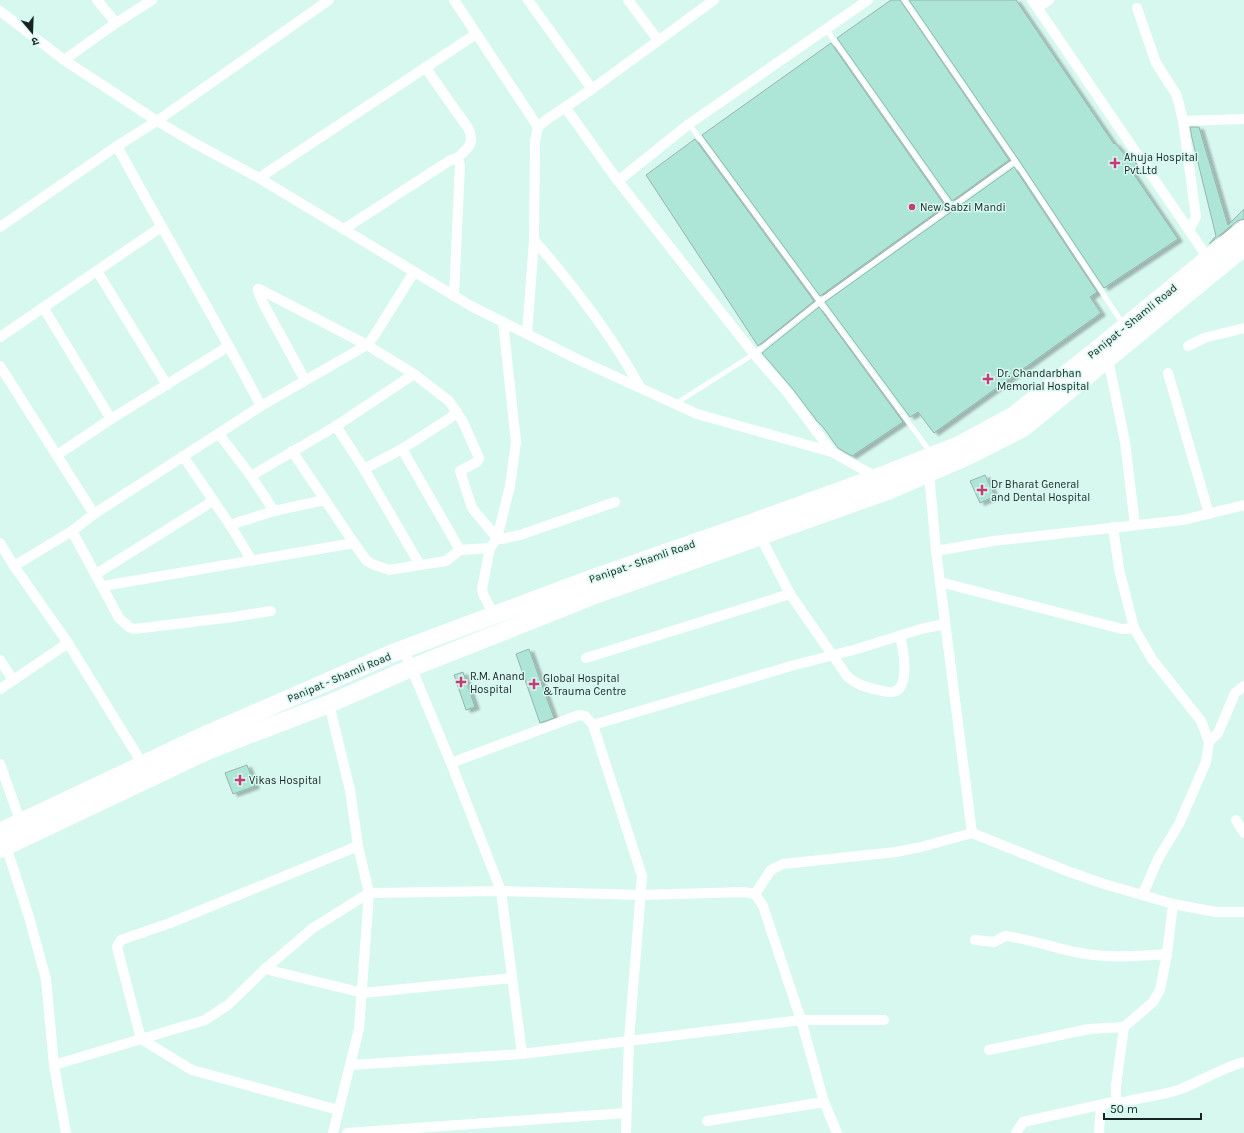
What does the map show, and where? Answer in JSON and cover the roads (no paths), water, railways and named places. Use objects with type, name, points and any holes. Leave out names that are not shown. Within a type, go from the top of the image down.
[{"type":"highway","name":"Panipat - Shamli Road","points":[[2,842],[23,829],[147,771],[208,750],[329,704],[411,668],[757,530],[878,477],[968,456],[1023,428],[1103,354],[1212,264],[1244,228]]},
{"type":"highway","name":"Panipat - Shamli Road","points":[[1212,264],[1244,247]]},
{"type":"highway","name":"Panipat - Shamli Road","points":[[147,771],[203,736],[404,650],[588,580],[890,490],[931,464]]},
{"type":"street","points":[[98,0],[116,23]]},
{"type":"street","points":[[64,60],[116,23],[152,0]]},
{"type":"street","points":[[0,228],[117,146],[157,121],[329,0]]},
{"type":"street","points":[[454,0],[538,127]]},
{"type":"street","points":[[528,0],[592,89]]},
{"type":"street","points":[[628,0],[658,40]]},
{"type":"street","points":[[527,334],[534,240],[535,141],[538,127],[714,0]]},
{"type":"street","points":[[618,181],[689,124],[868,0]]},
{"type":"street","points":[[1049,0],[1035,4],[1212,264]]},
{"type":"street","points":[[1137,8],[1156,63],[1176,94],[1183,121],[1196,217],[1189,230]]},
{"type":"street","points":[[0,11],[64,60],[157,121],[259,178],[454,296],[527,334],[697,414],[832,452],[878,477],[890,490]]},
{"type":"street","points":[[259,178],[476,34]]},
{"type":"street","points":[[344,229],[449,161],[456,159],[467,149],[471,142],[472,136],[468,128],[425,67]]},
{"type":"street","points":[[566,107],[618,181],[754,354],[787,392],[832,452]]},
{"type":"street","points":[[1183,121],[1244,120]]},
{"type":"street","points":[[117,146],[229,346],[260,406]]},
{"type":"street","points":[[454,296],[460,165],[456,159]]},
{"type":"street","points":[[0,337],[161,227]]},
{"type":"street","points":[[534,240],[564,275],[627,363],[640,387]]},
{"type":"street","points":[[97,271],[167,385]]},
{"type":"street","points":[[14,566],[72,531],[94,514],[260,406],[367,345],[414,272]]},
{"type":"street","points":[[305,380],[264,305],[258,289],[367,345],[414,374],[450,401],[463,422],[479,458],[477,462],[461,470],[460,472],[474,512],[497,538],[502,539],[520,535],[616,502]]},
{"type":"street","points":[[43,307],[112,419]]},
{"type":"street","points":[[494,615],[482,589],[490,548],[497,538],[510,486],[516,442],[503,322]]},
{"type":"street","points":[[1188,346],[1204,338],[1244,328]]},
{"type":"street","points":[[57,456],[112,419],[229,346]]},
{"type":"street","points":[[1103,354],[1125,442],[1135,525]]},
{"type":"street","points":[[0,366],[94,514]]},
{"type":"street","points":[[1168,373],[1209,514]]},
{"type":"street","points":[[251,476],[336,426],[414,374]]},
{"type":"street","points":[[364,469],[402,449],[450,418],[456,412]]},
{"type":"street","points":[[336,426],[364,469],[420,565]]},
{"type":"street","points":[[219,434],[251,476],[274,511]]},
{"type":"street","points":[[402,449],[460,550]]},
{"type":"street","points":[[292,451],[366,560],[372,564],[389,570],[446,561],[460,550],[490,548]]},
{"type":"street","points":[[183,456],[230,525],[252,561]]},
{"type":"street","points":[[931,464],[936,551],[972,833]]},
{"type":"street","points":[[230,525],[274,511],[325,500]]},
{"type":"street","points":[[96,574],[213,501]]},
{"type":"street","points":[[936,551],[993,541],[1183,520],[1244,505]]},
{"type":"street","points":[[1113,527],[1119,569],[1134,628],[1152,659],[1201,721],[1209,742],[1206,762],[1179,824],[1158,859],[1143,894]]},
{"type":"street","points":[[757,530],[790,594],[834,655],[847,676],[854,682],[872,689],[895,692],[905,678],[903,649],[900,636]]},
{"type":"street","points":[[72,531],[120,618],[129,627],[134,629],[271,611]]},
{"type":"street","points":[[0,543],[14,566],[68,643],[147,771]]},
{"type":"street","points":[[103,586],[354,543]]},
{"type":"street","points":[[940,582],[1118,628],[1134,628]]},
{"type":"street","points":[[586,658],[790,594]]},
{"type":"street","points":[[593,725],[791,666],[921,629],[946,624]]},
{"type":"street","points":[[0,689],[68,643]]},
{"type":"street","points":[[404,650],[451,763],[501,891],[522,1054]]},
{"type":"street","points":[[0,660],[13,680]]},
{"type":"street","points":[[1209,742],[1218,733],[1235,693],[1244,686]]},
{"type":"street","points":[[329,704],[350,790],[358,846],[369,893],[363,992],[359,1029],[333,1133]]},
{"type":"street","points":[[451,763],[579,716],[585,716],[593,725],[641,871],[641,895],[629,1040],[626,1133]]},
{"type":"street","points":[[0,764],[23,829]]},
{"type":"street","points":[[1236,820],[1244,833]]},
{"type":"street","points":[[755,894],[771,870],[783,864],[896,852],[921,847],[972,833],[1067,871],[1101,883],[1173,904],[1216,912],[1244,912]]},
{"type":"street","points":[[2,842],[29,917],[46,979],[54,1065],[66,1133]]},
{"type":"street","points":[[338,1110],[192,1070],[141,1039],[117,947],[121,940],[170,923],[358,846]]},
{"type":"street","points":[[54,1065],[205,1020],[228,1005],[265,969],[313,928],[369,893],[501,891],[641,895],[744,892],[755,894],[762,906],[801,1020],[824,1102],[837,1133]]},
{"type":"street","points":[[989,1050],[1089,1029],[1124,1027],[1148,1006],[1160,990],[1167,954],[1173,904]]},
{"type":"street","points":[[975,940],[994,942],[1005,936],[1085,954],[1134,956],[1167,954]]},
{"type":"street","points":[[265,969],[363,992],[512,978]]},
{"type":"street","points":[[350,1065],[522,1054],[801,1020],[884,1020]]},
{"type":"street","points":[[1117,1101],[1116,1085],[1124,1027]]},
{"type":"street","points":[[1016,1133],[1023,1122],[1117,1101],[1124,1102],[1162,1095],[1192,1084],[1235,1064],[1244,1062]]},
{"type":"street","points":[[706,1121],[824,1102]]},
{"type":"street","points":[[1099,1133],[1101,1105]]},
{"type":"street","points":[[347,1133],[415,1130],[626,1113]]},
{"type":"lane","points":[[904,0],[1015,161],[1128,333]]},
{"type":"lane","points":[[826,29],[951,207]]},
{"type":"lane","points":[[689,124],[820,302],[931,464]]},
{"type":"lane","points":[[675,404],[754,354],[820,302],[1015,161]]},
{"type":"place","name":"Ahuja Hospital Pvt.Ltd","points":[[1115,163]]},
{"type":"place","name":"New Sabzi Mandi","points":[[912,207]]},
{"type":"place","name":"Dr. Chandarbhan Memorial Hospital","points":[[988,379]]},
{"type":"place","name":"Dr Bharat General and Dental Hospital","points":[[982,490]]},
{"type":"place","name":"R.M. Anand Hospital","points":[[461,682]]},
{"type":"place","name":"Global Hospital &Trauma Centre","points":[[534,684]]},
{"type":"place","name":"Vikas Hospital","points":[[240,780]]}]
